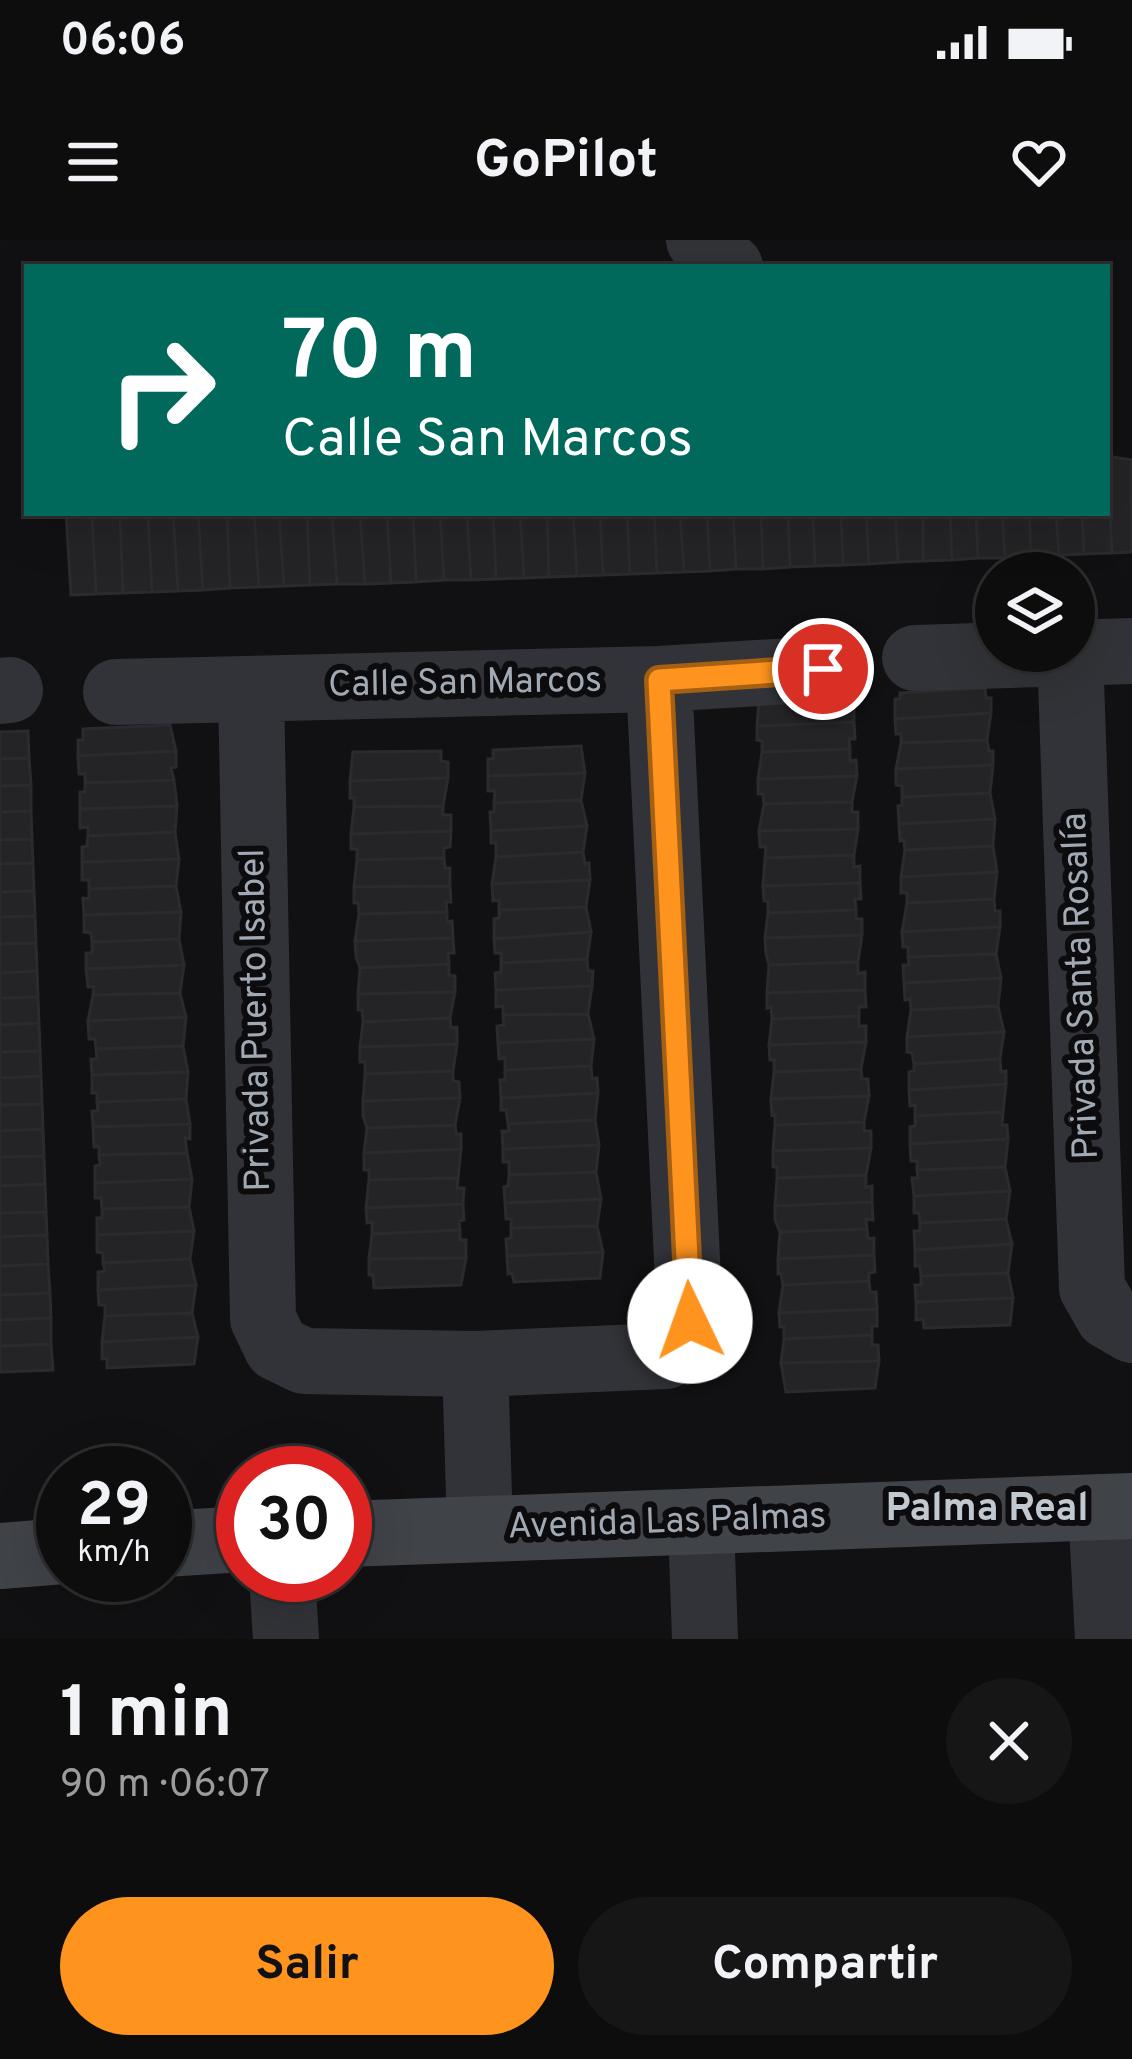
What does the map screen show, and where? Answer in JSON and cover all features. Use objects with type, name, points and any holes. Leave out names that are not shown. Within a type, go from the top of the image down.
[{"type":"main road","name":"Avenida Las Palmas","points":[[372,1533],[1116,1506]]},
{"type":"main road","points":[[0,1556],[36,1553]]},
{"type":"street","points":[[699,240],[727,264]]},
{"type":"street","points":[[1095,652],[1132,651]]},
{"type":"street","points":[[915,658],[975,656]]},
{"type":"street","name":"Calle San Marcos","points":[[116,692],[659,680],[823,669]]},
{"type":"street","name":"Privada Santa Rosalía","points":[[1071,672],[1092,1288],[1120,1323]]},
{"type":"street","points":[[480,1529],[475,1364],[666,1356],[683,1345],[690,1321],[659,680]]},
{"type":"street","name":"Privada Puerto Isabel","points":[[251,689],[263,1319],[277,1348],[304,1361],[475,1364]]},
{"type":"street","points":[[1108,1639],[1116,1506]]},
{"type":"street","points":[[701,1524],[705,1639]]},
{"type":"street","points":[[284,1602],[286,1639]]},
{"type":"building","points":[[1110,456],[1132,460],[1132,552],[1112,553]]},
{"type":"building","points":[[1110,514],[1112,553],[1084,552],[1082,516]]},
{"type":"building","points":[[66,516],[92,516],[96,594],[71,595]]},
{"type":"building","points":[[92,516],[120,516],[123,593],[96,594]]},
{"type":"building","points":[[120,516],[148,516],[152,592],[123,593]]},
{"type":"building","points":[[148,516],[173,516],[178,591],[152,592]]},
{"type":"building","points":[[173,516],[198,516],[203,590],[178,591]]},
{"type":"building","points":[[198,516],[227,516],[230,588],[203,590]]},
{"type":"building","points":[[227,516],[254,516],[259,587],[230,588]]},
{"type":"building","points":[[254,516],[279,516],[284,586],[259,587]]},
{"type":"building","points":[[279,516],[307,516],[310,585],[284,586]]},
{"type":"building","points":[[307,516],[332,516],[337,584],[310,585]]},
{"type":"building","points":[[332,516],[360,516],[365,584],[337,584]]},
{"type":"building","points":[[360,516],[387,516],[391,583],[365,584]]},
{"type":"building","points":[[387,516],[413,516],[416,582],[391,583]]},
{"type":"building","points":[[413,516],[440,516],[444,580],[416,582]]},
{"type":"building","points":[[440,516],[467,516],[471,580],[444,580]]},
{"type":"building","points":[[467,516],[493,516],[496,579],[471,580]]},
{"type":"building","points":[[493,516],[520,516],[524,578],[496,579]]},
{"type":"building","points":[[520,516],[547,516],[549,577],[524,578]]},
{"type":"building","points":[[547,516],[573,516],[577,576],[549,577]]},
{"type":"building","points":[[573,516],[600,516],[603,575],[577,576]]},
{"type":"building","points":[[600,516],[627,516],[630,574],[603,575]]},
{"type":"building","points":[[627,516],[654,516],[657,573],[630,574]]},
{"type":"building","points":[[654,516],[680,516],[684,572],[657,573]]},
{"type":"building","points":[[680,516],[707,516],[710,571],[684,572]]},
{"type":"building","points":[[707,516],[733,516],[736,569],[710,571]]},
{"type":"building","points":[[733,516],[761,516],[763,569],[736,569]]},
{"type":"building","points":[[761,516],[788,516],[790,567],[763,569]]},
{"type":"building","points":[[788,516],[813,516],[815,566],[790,567]]},
{"type":"building","points":[[813,516],[841,516],[843,565],[815,566]]},
{"type":"building","points":[[841,516],[866,516],[869,564],[843,565]]},
{"type":"building","points":[[866,516],[895,516],[898,562],[869,564]]},
{"type":"building","points":[[895,516],[923,516],[923,561],[898,562]]},
{"type":"building","points":[[923,516],[950,516],[952,560],[923,561]]},
{"type":"building","points":[[950,516],[976,516],[975,558],[952,560]]},
{"type":"building","points":[[976,516],[1002,516],[1005,552],[978,552]]},
{"type":"building","points":[[1002,516],[1029,516],[1031,552],[1005,552]]},
{"type":"building","points":[[1029,516],[1056,516],[1059,552],[1031,552]]},
{"type":"building","points":[[1056,516],[1082,516],[1084,552],[1059,552]]},
{"type":"building","points":[[985,688],[991,713],[895,719],[895,699],[900,699],[900,693]]},
{"type":"building","points":[[848,696],[848,705],[854,704],[854,722],[757,726],[759,701]]},
{"type":"building","points":[[991,713],[987,740],[901,743],[901,734],[896,734],[895,719]]},
{"type":"building","points":[[854,722],[850,749],[762,752],[762,741],[757,740],[757,726]]},
{"type":"building","points":[[170,725],[176,751],[78,756],[83,729]]},
{"type":"building","points":[[28,731],[29,758],[0,759],[0,732]]},
{"type":"building","points":[[987,740],[993,765],[896,769],[901,743]]},
{"type":"building","points":[[581,746],[585,773],[488,776],[493,750]]},
{"type":"building","points":[[850,749],[857,776],[758,779],[762,752]]},
{"type":"building","points":[[176,751],[176,767],[171,768],[174,780],[85,783],[85,774],[79,774],[78,756]]},
{"type":"building","points":[[441,751],[441,761],[448,762],[448,778],[350,781],[353,752]]},
{"type":"building","points":[[29,758],[31,785],[0,786],[0,759]]},
{"type":"building","points":[[993,765],[990,793],[902,797],[902,786],[896,785],[896,769]]},
{"type":"building","points":[[585,773],[581,800],[494,803],[495,791],[488,791],[488,776]]},
{"type":"building","points":[[857,776],[852,802],[764,804],[763,794],[758,794],[758,779]]},
{"type":"building","points":[[448,778],[443,806],[354,807],[354,798],[350,798],[350,781]]},
{"type":"building","points":[[174,780],[177,806],[80,809],[85,783]]},
{"type":"building","points":[[31,785],[31,811],[0,812],[0,786]]},
{"type":"building","points":[[990,793],[995,819],[899,824],[902,797]]},
{"type":"building","points":[[581,800],[587,826],[491,831],[494,803]]},
{"type":"building","points":[[852,802],[852,812],[858,812],[858,829],[759,831],[764,804]]},
{"type":"building","points":[[177,806],[175,832],[88,836],[88,827],[80,828],[80,809]]},
{"type":"building","points":[[443,806],[443,815],[451,815],[451,831],[351,834],[354,807]]},
{"type":"building","points":[[31,811],[32,839],[0,840],[0,812]]},
{"type":"building","points":[[995,819],[993,846],[905,850],[904,840],[900,841],[899,824]]},
{"type":"building","points":[[587,826],[583,852],[496,857],[496,843],[491,843],[491,831]]},
{"type":"building","points":[[858,829],[854,855],[765,858],[766,847],[760,847],[759,831]]},
{"type":"building","points":[[451,831],[444,858],[357,860],[357,849],[351,849],[351,834]]},
{"type":"building","points":[[175,832],[179,859],[82,862],[88,836]]},
{"type":"building","points":[[32,839],[33,863],[0,864],[0,840]]},
{"type":"building","points":[[993,846],[997,872],[901,877],[905,850]]},
{"type":"building","points":[[583,852],[590,880],[492,884],[496,857]]},
{"type":"building","points":[[854,855],[860,883],[763,886],[765,858]]},
{"type":"building","points":[[444,858],[445,868],[450,868],[450,886],[354,887],[357,860]]},
{"type":"building","points":[[179,859],[176,886],[89,889],[89,880],[82,880],[82,862]]},
{"type":"building","points":[[33,863],[34,891],[0,892],[0,864]]},
{"type":"building","points":[[997,872],[994,899],[907,903],[907,893],[901,893],[901,877]]},
{"type":"building","points":[[590,880],[586,907],[499,910],[499,900],[493,901],[492,884]]},
{"type":"building","points":[[860,883],[856,910],[768,913],[768,901],[764,901],[763,886]]},
{"type":"building","points":[[176,886],[181,912],[84,915],[83,898],[89,899],[89,889]]},
{"type":"building","points":[[450,886],[447,912],[359,914],[358,903],[354,903],[354,887]]},
{"type":"building","points":[[34,891],[35,916],[0,917],[0,892]]},
{"type":"building","points":[[994,899],[1000,927],[902,932],[907,903]]},
{"type":"building","points":[[586,907],[591,932],[494,939],[499,910]]},
{"type":"building","points":[[856,910],[856,919],[862,919],[862,935],[765,938],[768,913]]},
{"type":"building","points":[[181,912],[179,939],[92,942],[91,933],[84,932],[84,915]]},
{"type":"building","points":[[447,912],[453,938],[355,941],[359,914]]},
{"type":"building","points":[[35,916],[36,943],[0,944],[0,917]]},
{"type":"building","points":[[1000,927],[996,954],[908,957],[908,947],[903,947],[902,932]]},
{"type":"building","points":[[591,932],[587,959],[501,963],[501,953],[495,953],[494,939]]},
{"type":"building","points":[[862,935],[858,962],[769,965],[766,954],[765,938]]},
{"type":"building","points":[[453,938],[449,964],[360,968],[356,957],[355,941]]},
{"type":"building","points":[[179,939],[184,965],[86,969],[92,942]]},
{"type":"building","points":[[36,943],[37,971],[0,973],[0,944]]},
{"type":"building","points":[[996,954],[1001,978],[904,983],[903,965],[909,965],[908,957]]},
{"type":"building","points":[[587,959],[588,971],[593,971],[592,986],[496,990],[495,973],[501,972],[501,963]]},
{"type":"building","points":[[858,962],[858,974],[865,972],[865,990],[767,993],[769,965]]},
{"type":"building","points":[[449,964],[455,992],[358,994],[360,968]]},
{"type":"building","points":[[184,965],[180,993],[93,995],[94,987],[88,987],[86,969]]},
{"type":"building","points":[[37,971],[38,997],[0,998],[0,973]]},
{"type":"building","points":[[1001,978],[998,1006],[911,1010],[910,999],[905,1000],[904,983]]},
{"type":"building","points":[[592,986],[588,1014],[503,1015],[503,1006],[496,1007],[496,990]]},
{"type":"building","points":[[865,990],[866,1007],[859,1007],[859,1016],[772,1019],[771,1007],[767,1008],[767,993]]},
{"type":"building","points":[[455,992],[450,1018],[363,1022],[362,1010],[358,1010],[358,994]]},
{"type":"building","points":[[180,993],[186,1017],[88,1021],[93,995]]},
{"type":"building","points":[[38,997],[39,1023],[0,1025],[0,998]]},
{"type":"building","points":[[998,1006],[1004,1032],[907,1037],[911,1010]]},
{"type":"building","points":[[588,1014],[594,1039],[498,1043],[497,1026],[504,1025],[503,1015]]},
{"type":"building","points":[[859,1016],[859,1026],[866,1026],[866,1042],[769,1045],[772,1019]]},
{"type":"building","points":[[186,1017],[183,1046],[96,1049],[95,1039],[89,1039],[88,1021]]},
{"type":"building","points":[[450,1018],[451,1028],[457,1027],[457,1044],[360,1047],[363,1022]]},
{"type":"building","points":[[39,1023],[40,1051],[0,1052],[0,1025]]},
{"type":"building","points":[[1004,1032],[1000,1059],[914,1064],[912,1053],[907,1052],[907,1037]]},
{"type":"building","points":[[594,1039],[591,1066],[505,1070],[505,1058],[499,1059],[498,1043]]},
{"type":"building","points":[[866,1042],[861,1069],[774,1072],[774,1060],[770,1060],[769,1045]]},
{"type":"building","points":[[457,1044],[453,1071],[365,1074],[365,1062],[360,1062],[360,1047]]},
{"type":"building","points":[[183,1046],[188,1072],[92,1075],[96,1049]]},
{"type":"building","points":[[40,1051],[41,1076],[0,1078],[0,1052]]},
{"type":"building","points":[[1000,1059],[1006,1084],[909,1090],[914,1064]]},
{"type":"building","points":[[591,1066],[598,1093],[501,1098],[505,1070]]},
{"type":"building","points":[[861,1069],[862,1079],[868,1079],[869,1096],[771,1099],[774,1072]]},
{"type":"building","points":[[453,1071],[460,1098],[363,1101],[365,1074]]},
{"type":"building","points":[[188,1072],[186,1099],[97,1102],[97,1093],[92,1093],[92,1075]]},
{"type":"building","points":[[41,1076],[42,1104],[0,1105],[0,1078]]},
{"type":"building","points":[[1006,1084],[1003,1112],[915,1116],[915,1105],[910,1106],[909,1090]]},
{"type":"building","points":[[598,1093],[595,1120],[508,1124],[506,1110],[501,1110],[501,1098]]},
{"type":"building","points":[[869,1096],[864,1122],[775,1125],[772,1115],[771,1099]]},
{"type":"building","points":[[460,1098],[455,1125],[367,1128],[363,1116],[363,1101]]},
{"type":"building","points":[[186,1099],[190,1124],[93,1127],[97,1102]]},
{"type":"building","points":[[42,1104],[43,1129],[0,1131],[0,1105]]},
{"type":"building","points":[[1003,1112],[1008,1139],[910,1144],[915,1116]]},
{"type":"building","points":[[595,1120],[599,1145],[503,1149],[502,1131],[509,1131],[508,1124]]},
{"type":"building","points":[[864,1122],[864,1131],[871,1131],[871,1148],[773,1151],[775,1125]]},
{"type":"building","points":[[190,1124],[187,1153],[99,1155],[99,1147],[94,1147],[93,1127]]},
{"type":"building","points":[[455,1125],[456,1134],[461,1134],[461,1149],[364,1153],[367,1128]]},
{"type":"building","points":[[43,1129],[44,1156],[0,1157],[0,1131]]},
{"type":"building","points":[[1008,1139],[1005,1167],[917,1170],[917,1161],[911,1161],[910,1144]]},
{"type":"building","points":[[599,1145],[596,1172],[509,1175],[509,1162],[503,1162],[503,1149]]},
{"type":"building","points":[[871,1148],[866,1175],[777,1178],[777,1167],[773,1167],[773,1151]]},
{"type":"building","points":[[461,1149],[458,1178],[369,1180],[369,1170],[364,1170],[364,1153]]},
{"type":"building","points":[[187,1153],[192,1179],[95,1183],[99,1155]]},
{"type":"building","points":[[44,1156],[45,1184],[0,1186],[0,1157]]},
{"type":"building","points":[[1005,1167],[1010,1191],[914,1196],[912,1178],[918,1178],[917,1170]]},
{"type":"building","points":[[596,1172],[601,1199],[505,1203],[509,1175]]},
{"type":"building","points":[[866,1175],[872,1202],[775,1206],[777,1178]]},
{"type":"building","points":[[458,1178],[457,1188],[464,1188],[463,1204],[366,1208],[369,1180]]},
{"type":"building","points":[[192,1179],[189,1207],[102,1209],[101,1198],[95,1198],[95,1183]]},
{"type":"building","points":[[45,1184],[46,1212],[0,1213],[0,1186]]},
{"type":"building","points":[[1010,1191],[1006,1219],[920,1223],[919,1213],[914,1213],[914,1196]]},
{"type":"building","points":[[601,1199],[597,1226],[511,1228],[511,1219],[506,1219],[505,1203]]},
{"type":"building","points":[[872,1202],[873,1220],[866,1219],[867,1229],[780,1232],[775,1220],[775,1206]]},
{"type":"building","points":[[463,1204],[460,1230],[372,1234],[372,1222],[367,1223],[366,1208]]},
{"type":"building","points":[[189,1207],[194,1231],[97,1235],[102,1209]]},
{"type":"building","points":[[46,1212],[47,1235],[0,1237],[0,1213]]},
{"type":"building","points":[[1006,1219],[1012,1244],[915,1250],[914,1231],[920,1231],[920,1223]]},
{"type":"building","points":[[597,1226],[603,1252],[507,1256],[511,1228]]},
{"type":"building","points":[[867,1229],[868,1239],[874,1238],[874,1255],[778,1259],[780,1232]]},
{"type":"building","points":[[460,1230],[460,1240],[466,1240],[466,1258],[369,1259],[372,1234]]},
{"type":"building","points":[[194,1231],[190,1259],[103,1263],[103,1253],[97,1252],[97,1235]]},
{"type":"building","points":[[47,1235],[48,1264],[0,1266],[0,1237]]},
{"type":"building","points":[[1012,1244],[1008,1273],[921,1276],[920,1266],[915,1266],[915,1250]]},
{"type":"building","points":[[603,1252],[600,1278],[514,1282],[512,1273],[508,1274],[507,1256]]},
{"type":"building","points":[[874,1255],[875,1272],[869,1273],[869,1281],[783,1285],[778,1274],[778,1259]]},
{"type":"building","points":[[466,1258],[461,1285],[374,1288],[373,1275],[369,1275],[369,1259]]},
{"type":"building","points":[[190,1259],[196,1285],[98,1290],[103,1263]]},
{"type":"building","points":[[48,1264],[50,1293],[0,1295],[0,1266]]},
{"type":"building","points":[[1008,1273],[1013,1298],[916,1302],[915,1285],[921,1285],[921,1276]]},
{"type":"building","points":[[869,1281],[870,1292],[876,1292],[877,1309],[779,1313],[783,1285]]},
{"type":"building","points":[[196,1285],[192,1313],[105,1316],[105,1305],[99,1305],[98,1290]]},
{"type":"building","points":[[50,1293],[51,1318],[0,1320],[0,1295]]},
{"type":"building","points":[[1013,1298],[1010,1325],[924,1328],[923,1319],[916,1320],[916,1302]]},
{"type":"building","points":[[877,1309],[872,1335],[784,1339],[784,1327],[780,1327],[779,1313]]},
{"type":"building","points":[[192,1313],[198,1337],[102,1342],[105,1316]]},
{"type":"building","points":[[51,1318],[51,1344],[0,1346],[0,1320]]},
{"type":"building","points":[[872,1335],[879,1361],[781,1363],[784,1339]]},
{"type":"building","points":[[198,1337],[194,1364],[107,1368],[107,1358],[102,1359],[102,1342]]},
{"type":"building","points":[[51,1344],[53,1370],[0,1372],[0,1346]]},
{"type":"building","points":[[879,1361],[875,1388],[786,1392],[781,1363]]},
{"type":"district","name":"Palma Real","points":[[987,1510]]},
{"type":"route","points":[[690,1321],[659,680],[823,669]]}]
